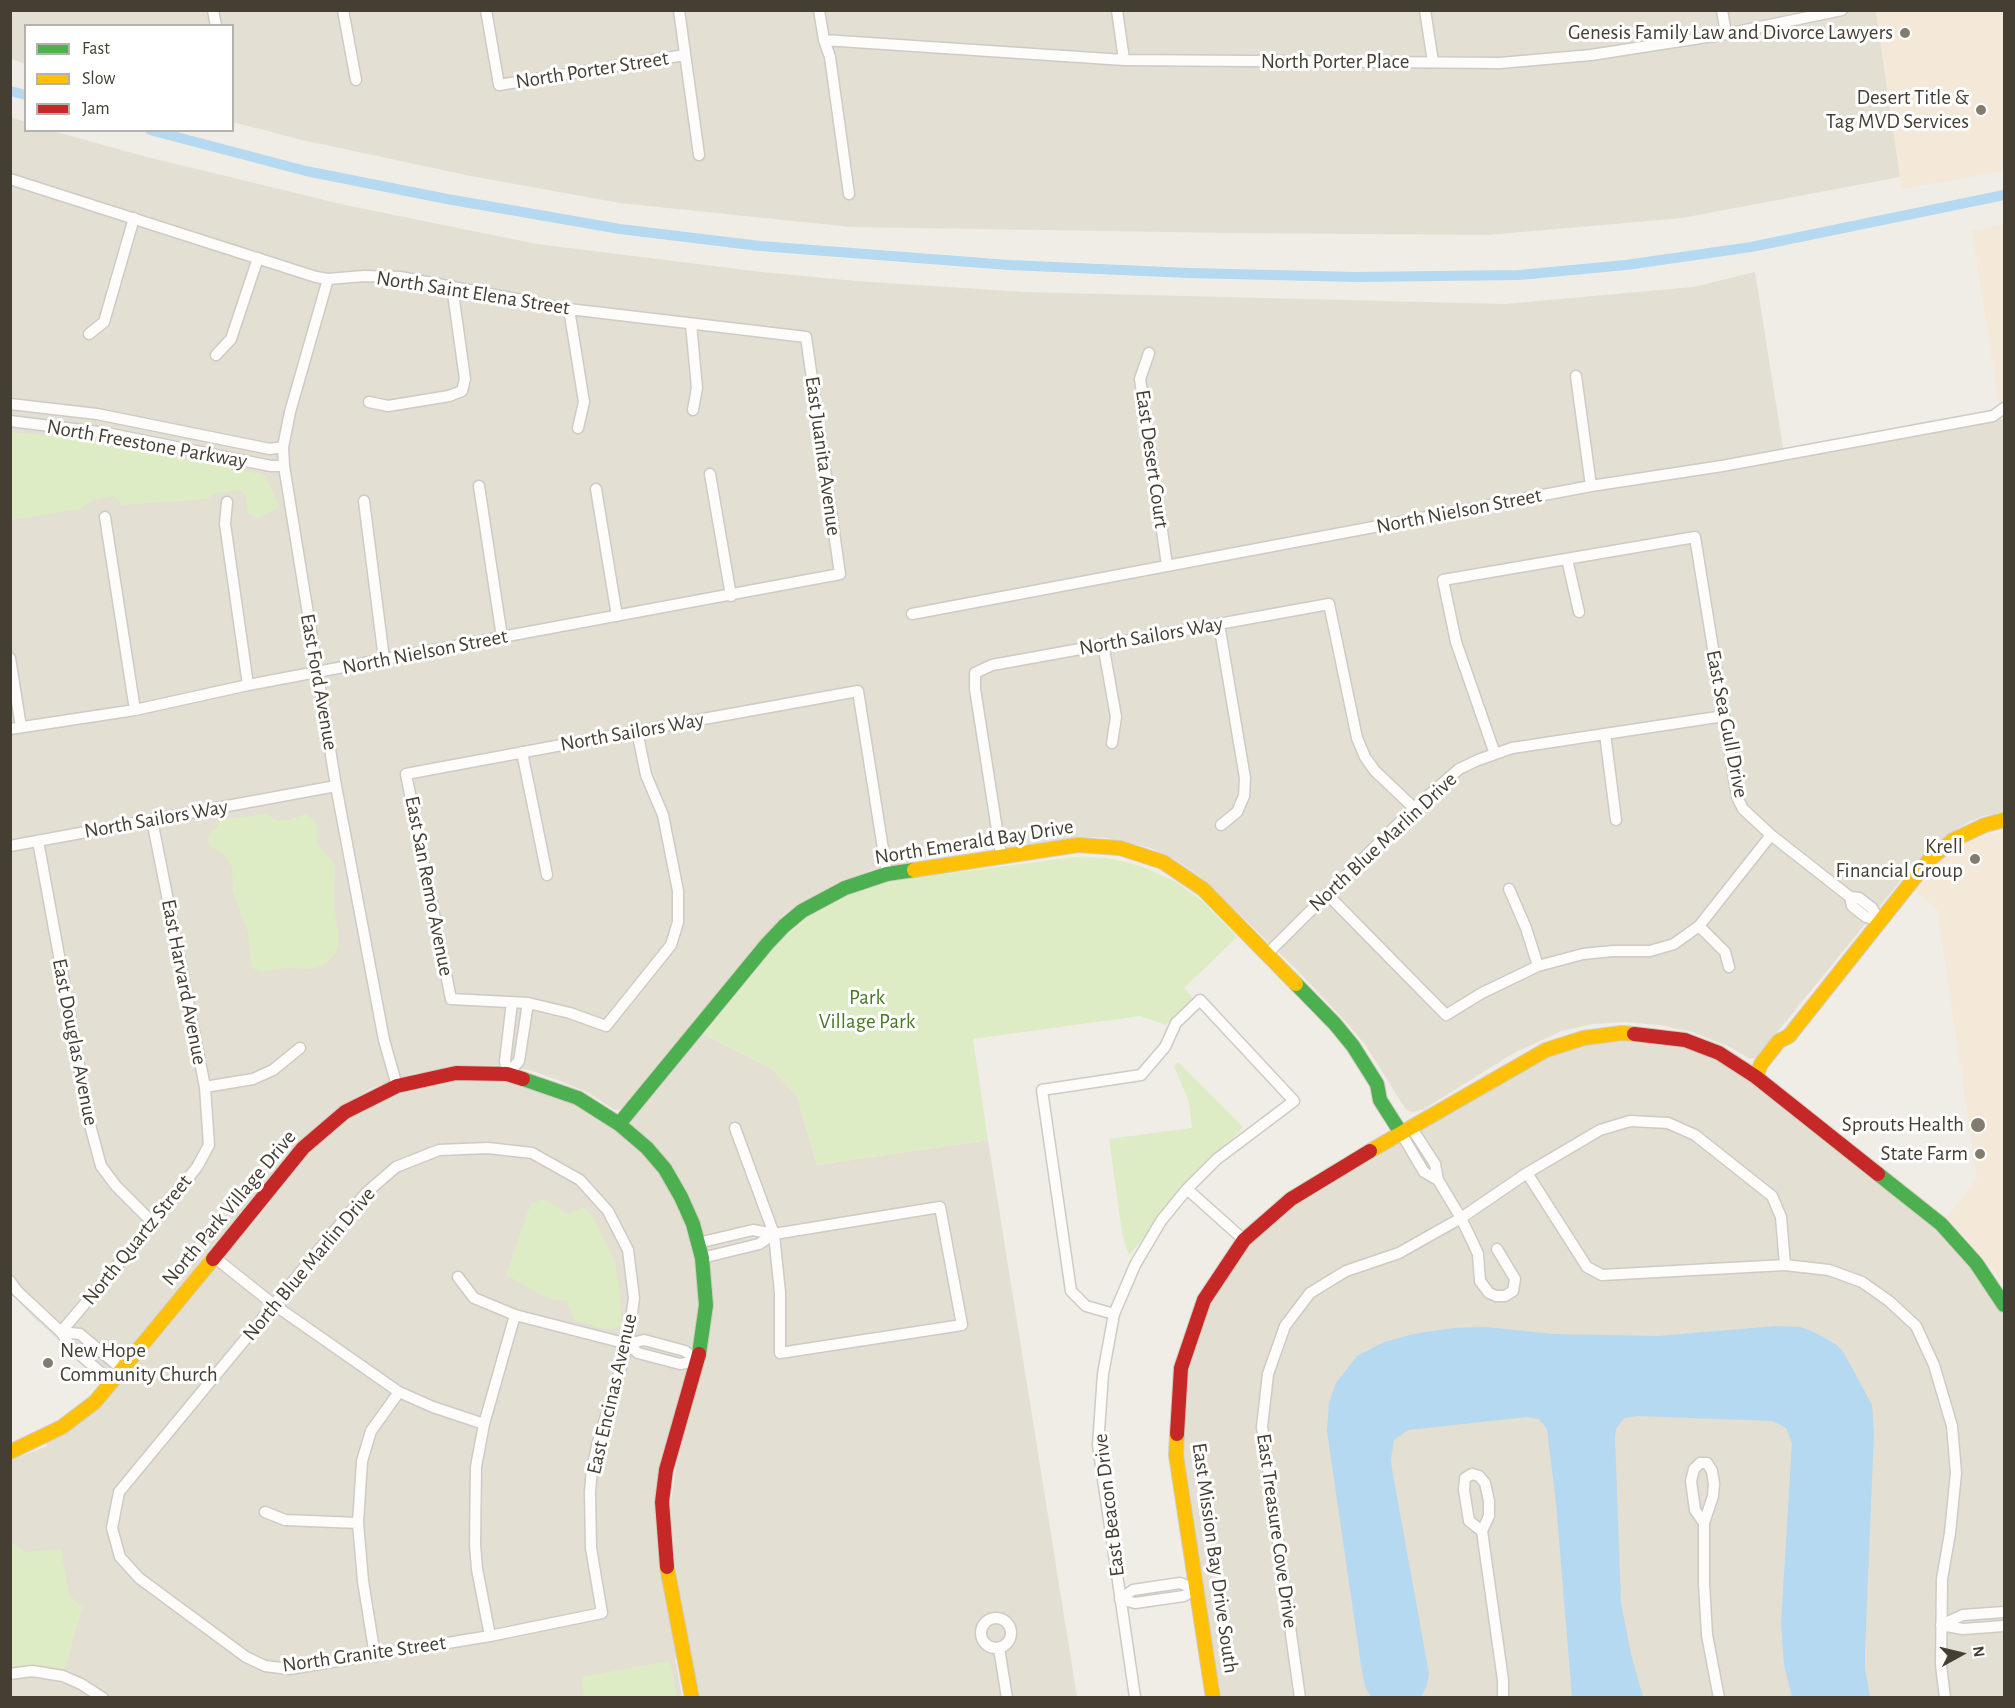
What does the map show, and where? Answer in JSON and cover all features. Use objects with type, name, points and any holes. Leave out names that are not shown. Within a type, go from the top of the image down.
[{"type":"street","points":[[343,10],[356,80]]},
{"type":"street","name":"North Porter Street","points":[[486,10],[499,85],[685,55]]},
{"type":"street","points":[[679,10],[699,156]]},
{"type":"street","points":[[819,10],[824,40],[830,57],[849,194]]},
{"type":"street","points":[[1117,10],[1124,60]]},
{"type":"street","points":[[1425,10],[1433,62]]},
{"type":"street","points":[[1722,10],[1725,34]]},
{"type":"street","name":"North Porter Place","points":[[824,40],[1124,60],[1500,63],[1591,55],[1725,34],[1842,10]]},
{"type":"street","name":"North Saint Elena Street","points":[[10,179],[316,277],[328,279],[364,276],[400,277],[569,309],[806,337]]},
{"type":"street","points":[[89,334],[104,322],[134,218]]},
{"type":"street","points":[[216,355],[231,339],[258,258]]},
{"type":"street","name":"East Ford Avenue","points":[[328,279],[290,412],[283,447],[284,466],[336,786],[384,1040],[397,1086]]},
{"type":"street","points":[[369,402],[388,406],[449,396],[462,391],[465,379],[452,286]]},
{"type":"street","points":[[569,309],[584,402],[578,428]]},
{"type":"street","points":[[691,324],[698,388],[693,410]]},
{"type":"street","name":"East Juanita Avenue","points":[[806,337],[840,574]]},
{"type":"street","name":"East Desert Court","points":[[1149,353],[1140,379],[1167,565]]},
{"type":"street","points":[[1576,376],[1591,486]]},
{"type":"street","name":"North Freestone Parkway","points":[[10,404],[97,414],[270,449],[283,447]]},
{"type":"street","name":"North Nielson Street","points":[[912,614],[1591,486],[1722,466],[1993,416],[2004,408]]},
{"type":"street","name":"North Freestone Parkway","points":[[10,421],[106,433],[270,466],[284,466]]},
{"type":"street","points":[[710,474],[731,596]]},
{"type":"street","points":[[479,486],[502,637]]},
{"type":"street","points":[[596,489],[617,616]]},
{"type":"street","points":[[364,501],[384,659]]},
{"type":"street","points":[[227,502],[225,524],[248,685]]},
{"type":"street","points":[[105,517],[135,710]]},
{"type":"street","name":"East Sea Gull Drive","points":[[1568,559],[1695,537],[1737,797],[1743,808],[1771,835],[1850,897],[1852,906],[1866,917],[1880,921]]},
{"type":"street","points":[[1495,754],[1456,642],[1443,580],[1568,559],[1579,612]]},
{"type":"street","name":"North Nielson Street","points":[[16,728],[135,710],[248,685],[840,574]]},
{"type":"street","name":"North Sailors Way","points":[[1001,855],[975,689],[975,673],[992,665],[1329,604],[1357,738],[1375,771],[1414,808]]},
{"type":"street","points":[[1219,624],[1245,778],[1244,796],[1238,812],[1221,825]]},
{"type":"street","points":[[1103,644],[1116,717],[1112,743]]},
{"type":"street","points":[[10,658],[16,728]]},
{"type":"street","name":"North Sailors Way","points":[[406,774],[858,691],[887,874]]},
{"type":"street","name":"North Blue Marlin Drive","points":[[1267,954],[1414,808],[1459,769],[1512,748],[1724,716]]},
{"type":"street","points":[[507,1074],[505,1060],[512,1002],[528,1003],[570,1013],[606,1026],[671,945],[678,922],[678,891],[663,815],[646,774],[637,731]]},
{"type":"street","points":[[1605,734],[1616,820]]},
{"type":"street","points":[[522,752],[547,875]]},
{"type":"street","name":"East San Remo Avenue","points":[[406,774],[451,999],[512,1002]]},
{"type":"street","name":"North Sailors Way","points":[[10,846],[336,786]]},
{"type":"street","name":"East Harvard Avenue","points":[[152,820],[205,1087],[209,1145]]},
{"type":"street","points":[[1756,1077],[1761,1064],[1779,1041],[1789,1036],[1928,861],[1953,840],[1978,828],[2004,820]]},
{"type":"street","points":[[1327,894],[1446,1015],[1482,993],[1538,966],[1583,954],[1650,951],[1674,944],[1698,926],[1771,835]]},
{"type":"street","name":"East Douglas Avenue","points":[[38,841],[90,1125],[101,1166],[116,1186],[153,1223]]},
{"type":"street","name":"North Emerald Bay Drive","points":[[619,1124],[784,926],[802,911],[845,888],[887,874],[1078,845],[1120,848],[1163,862],[1203,889],[1344,1034],[1377,1084],[1380,1100],[1406,1130],[1424,1172],[1438,1180],[1461,1218],[1478,1254],[1480,1281],[1489,1293],[1505,1296],[1513,1291],[1515,1280],[1497,1249]]},
{"type":"street","points":[[1509,889],[1526,928],[1538,966]]},
{"type":"street","points":[[1698,926],[1725,952],[1729,967]]},
{"type":"street","name":"East Beacon Drive","points":[[1114,1314],[1086,1306],[1071,1291],[1042,1090],[1141,1075],[1165,1047],[1176,1023],[1200,1000],[1294,1101],[1217,1159],[1187,1189],[1161,1221],[1135,1265],[1114,1314],[1103,1374],[1098,1445],[1135,1697]]},
{"type":"street","points":[[507,1074],[519,1061],[528,1003]]},
{"type":"street","name":"East Mission Bay Drive South","points":[[1213,1698],[1176,1455],[1181,1368],[1204,1300],[1244,1240],[1291,1199],[1537,1054],[1563,1043],[1623,1033],[1685,1040],[1719,1053],[1756,1077],[1941,1224],[1976,1263],[2004,1305]]},
{"type":"street","points":[[205,1087],[254,1079],[273,1070],[300,1048]]},
{"type":"street","name":"North Park Village Drive","points":[[10,1452],[62,1427],[95,1402],[113,1383],[303,1148],[345,1112],[397,1086],[456,1073],[507,1074],[544,1085],[578,1098],[634,1135],[665,1169],[681,1197],[693,1224],[702,1258],[705,1305],[703,1331],[698,1360],[666,1470],[662,1509],[667,1565],[692,1698]]},
{"type":"street","name":"East Treasure Cove Drive","points":[[1300,1698],[1262,1427],[1268,1374],[1286,1326],[1310,1293],[1346,1271],[1399,1253],[1461,1218],[1527,1173],[1600,1130],[1630,1121],[1668,1123],[1695,1135],[1772,1196],[1781,1217],[1785,1265]]},
{"type":"street","points":[[698,1243],[753,1230],[774,1234],[940,1207],[962,1325],[780,1353],[780,1293],[774,1234],[735,1128]]},
{"type":"street","name":"North Quartz Street","points":[[61,1332],[153,1223],[197,1167],[209,1145]]},
{"type":"street","name":"North Blue Marlin Drive","points":[[119,1492],[366,1193],[396,1167],[439,1150],[488,1148]]},
{"type":"street","name":"East Encinas Avenue","points":[[488,1148],[532,1153],[580,1180],[608,1211],[628,1250],[634,1298],[628,1344],[592,1468],[589,1520],[591,1548],[602,1613]]},
{"type":"street","points":[[1527,1173],[1587,1267],[1602,1275],[1785,1265],[1829,1270],[1862,1282],[1889,1301],[1916,1326],[1935,1365],[1952,1426],[1956,1473],[1950,1533],[1941,1579],[1941,1665],[1945,1698]]},
{"type":"street","points":[[1187,1189],[1244,1240]]},
{"type":"street","points":[[702,1258],[759,1244],[774,1234]]},
{"type":"street","points":[[214,1257],[273,1304],[399,1392],[484,1424]]},
{"type":"street","points":[[458,1277],[474,1298],[516,1315],[628,1344],[638,1353],[680,1364],[698,1360]]},
{"type":"street","points":[[10,1281],[17,1291],[61,1332],[71,1347],[113,1383]]},
{"type":"street","points":[[490,1636],[477,1569],[476,1467],[484,1424],[516,1315]]},
{"type":"street","points":[[61,1332],[80,1334],[123,1370]]},
{"type":"street","points":[[375,1656],[363,1581],[358,1523],[362,1461],[371,1431],[399,1392]]},
{"type":"street","points":[[1704,1523],[1695,1510],[1690,1481],[1694,1469],[1700,1463],[1707,1463],[1712,1471],[1714,1484],[1713,1496],[1704,1523],[1704,1583],[1707,1635],[1719,1698]]},
{"type":"street","points":[[1482,1531],[1469,1521],[1464,1490],[1465,1478],[1472,1474],[1479,1476],[1485,1483],[1489,1501],[1489,1516],[1482,1531],[1503,1680],[1503,1698]]},
{"type":"street","name":"North Granite Street","points":[[119,1492],[112,1528],[120,1557],[139,1578],[246,1658],[266,1666],[289,1668],[375,1656],[602,1613]]},
{"type":"street","points":[[265,1512],[285,1520],[358,1523]]},
{"type":"street","points":[[1120,1599],[1133,1590],[1180,1583],[1196,1589]]},
{"type":"street","points":[[1941,1625],[1963,1615],[2004,1612]]},
{"type":"street","points":[[1941,1625],[1964,1629],[2004,1626]]},
{"type":"street","points":[[999,1648],[1007,1698]]},
{"type":"street","points":[[10,1674],[32,1671],[63,1676],[103,1698]]},
{"type":"shaded area","points":[[10,11],[1876,11],[1900,177],[1682,218],[1488,235],[851,227],[620,203],[471,176],[302,140],[234,122],[234,24],[24,24],[24,64],[11,59]]},
{"type":"shaded area","points":[[1876,11],[2004,11],[2004,171],[1902,189]]},
{"type":"shaded area","points":[[10,117],[24,122],[24,132],[57,132],[139,155],[345,205],[537,244],[762,272],[855,281],[1024,292],[1505,304],[1693,287],[1755,272],[1785,460],[2004,419],[2004,812],[1983,816],[1967,823],[1933,844],[1756,1058],[1750,1059],[1730,1047],[1692,1032],[1659,1025],[1624,1022],[1593,1024],[1562,1031],[1514,1053],[1424,1109],[1413,1112],[1406,1110],[1366,1046],[1347,1023],[1297,970],[1201,877],[1176,860],[1148,847],[1101,837],[942,855],[875,869],[834,885],[783,915],[623,1108],[613,1109],[589,1093],[529,1070],[495,1065],[467,1065],[411,1074],[372,1088],[343,1105],[100,1383],[100,1378],[29,1313],[11,1293]]},
{"type":"shaded area","points":[[2004,224],[2004,401],[1999,404],[1972,231]]},
{"type":"shaded area","points":[[2004,831],[2004,1287],[1994,1270],[1947,1217],[1977,1179],[1937,909],[1914,890],[1930,870],[1947,855],[1966,843]]},
{"type":"shaded area","points":[[696,1030],[772,1069],[797,1096],[817,1165],[988,1140],[1077,1697],[699,1697],[671,1543],[669,1517],[678,1453],[663,1487],[683,1649],[675,1659],[682,1697],[11,1698],[11,1460],[47,1446],[46,1436],[76,1417],[303,1148],[397,1086],[507,1074],[619,1124]]},
{"type":"shaded area","points":[[1584,1038],[1703,1046],[1941,1224],[2004,1305],[2004,1697],[1213,1698],[1176,1455],[1181,1368],[1204,1300],[1244,1240],[1291,1199]]},
{"type":"green space","points":[[10,432],[96,439],[265,475],[279,507],[259,518],[248,514],[246,497],[241,490],[216,493],[207,499],[123,505],[113,496],[91,501],[80,509],[11,520]]},
{"type":"green space","points":[[266,814],[276,820],[290,820],[305,814],[313,819],[317,824],[317,845],[332,860],[335,868],[334,906],[339,937],[336,954],[324,965],[312,969],[287,968],[260,972],[251,967],[248,932],[233,892],[232,867],[222,853],[210,846],[208,837],[210,832],[217,828],[219,820]]},
{"type":"green space","name":"Park Village Park","points":[[1075,857],[1107,858],[1141,866],[1176,882],[1202,901],[1237,937],[1184,988],[1193,998],[1166,1025],[1140,1016],[973,1039],[988,1140],[817,1165],[797,1096],[772,1069],[704,1034],[781,940],[810,916],[851,894],[874,885],[912,878]]},
{"type":"green space","points":[[1178,1062],[1243,1127],[1129,1255],[1122,1233],[1109,1139],[1192,1128],[1189,1102],[1174,1066]]},
{"type":"green space","points":[[544,1199],[568,1214],[584,1207],[593,1217],[615,1261],[621,1324],[617,1328],[606,1329],[574,1320],[567,1301],[549,1299],[506,1275],[531,1203]]},
{"type":"green space","points":[[10,1540],[25,1552],[61,1549],[69,1595],[82,1607],[65,1670],[43,1665],[11,1667]]},
{"type":"green space","points":[[670,1661],[677,1697],[584,1697],[581,1677]]},
{"type":"water","points":[[1776,1326],[1800,1327],[1837,1345],[1844,1353],[1872,1405],[1874,1432],[1865,1650],[1865,1669],[1870,1697],[1792,1697],[1784,1665],[1781,1624],[1792,1443],[1786,1428],[1773,1421],[1638,1416],[1624,1418],[1616,1429],[1615,1437],[1621,1603],[1631,1654],[1643,1697],[1572,1697],[1556,1503],[1547,1429],[1539,1419],[1527,1417],[1408,1430],[1394,1440],[1392,1469],[1429,1674],[1421,1697],[1374,1698],[1370,1695],[1366,1689],[1362,1672],[1327,1431],[1329,1403],[1336,1383],[1357,1356],[1384,1342],[1418,1333],[1454,1328],[1485,1327],[1554,1334],[1658,1336]]},
{"type":"waterway","points":[[10,91],[24,94]]},
{"type":"waterway","points":[[158,132],[306,171],[447,199],[620,229],[760,246],[1009,265],[1189,273],[1356,277],[1519,275],[1626,265],[1751,247],[2004,195]]},
{"type":"traffic: fast","points":[[619,1124],[784,926],[802,911],[845,888],[887,874],[914,870]]},
{"type":"traffic: fast","points":[[1296,984],[1353,1046],[1377,1084],[1380,1100],[1401,1133]]},
{"type":"traffic: fast","points":[[523,1079],[578,1098],[619,1124],[647,1148],[665,1169],[693,1224],[702,1258],[706,1305],[699,1354]]},
{"type":"traffic: fast","points":[[1878,1174],[1941,1224],[1976,1263],[2004,1305]]},
{"type":"traffic: slow","points":[[1756,1077],[1761,1064],[1779,1041],[1789,1036],[1928,861],[1953,840],[1985,825],[2004,820]]},
{"type":"traffic: slow","points":[[914,870],[1078,845],[1120,848],[1163,862],[1203,889],[1296,984]]},
{"type":"traffic: slow","points":[[1370,1151],[1546,1050],[1584,1038],[1622,1033],[1634,1034]]},
{"type":"traffic: slow","points":[[10,1452],[62,1427],[95,1402],[213,1259]]},
{"type":"traffic: slow","points":[[1177,1434],[1176,1455],[1213,1698]]},
{"type":"traffic: slow","points":[[667,1567],[692,1698]]},
{"type":"traffic: jam","points":[[1634,1034],[1685,1040],[1719,1053],[1756,1077],[1878,1174]]},
{"type":"traffic: jam","points":[[213,1259],[303,1148],[345,1112],[397,1086],[456,1073],[507,1074],[523,1079]]},
{"type":"traffic: jam","points":[[1177,1434],[1181,1368],[1204,1300],[1244,1240],[1291,1199],[1370,1151]]},
{"type":"traffic: jam","points":[[667,1567],[662,1502],[666,1470],[699,1354]]},
{"type":"place","name":"Genesis Family Law and Divorce Lawyers","points":[[1905,33]]},
{"type":"place","name":"Desert Title & Tag MVD Services","points":[[1981,110]]},
{"type":"place","name":"Krell Financial Group","points":[[1975,859]]},
{"type":"place","name":"Sprouts Health","points":[[1978,1125]]},
{"type":"place","name":"State Farm","points":[[1980,1154]]},
{"type":"place","name":"New Hope Community Church","points":[[48,1363]]}]
